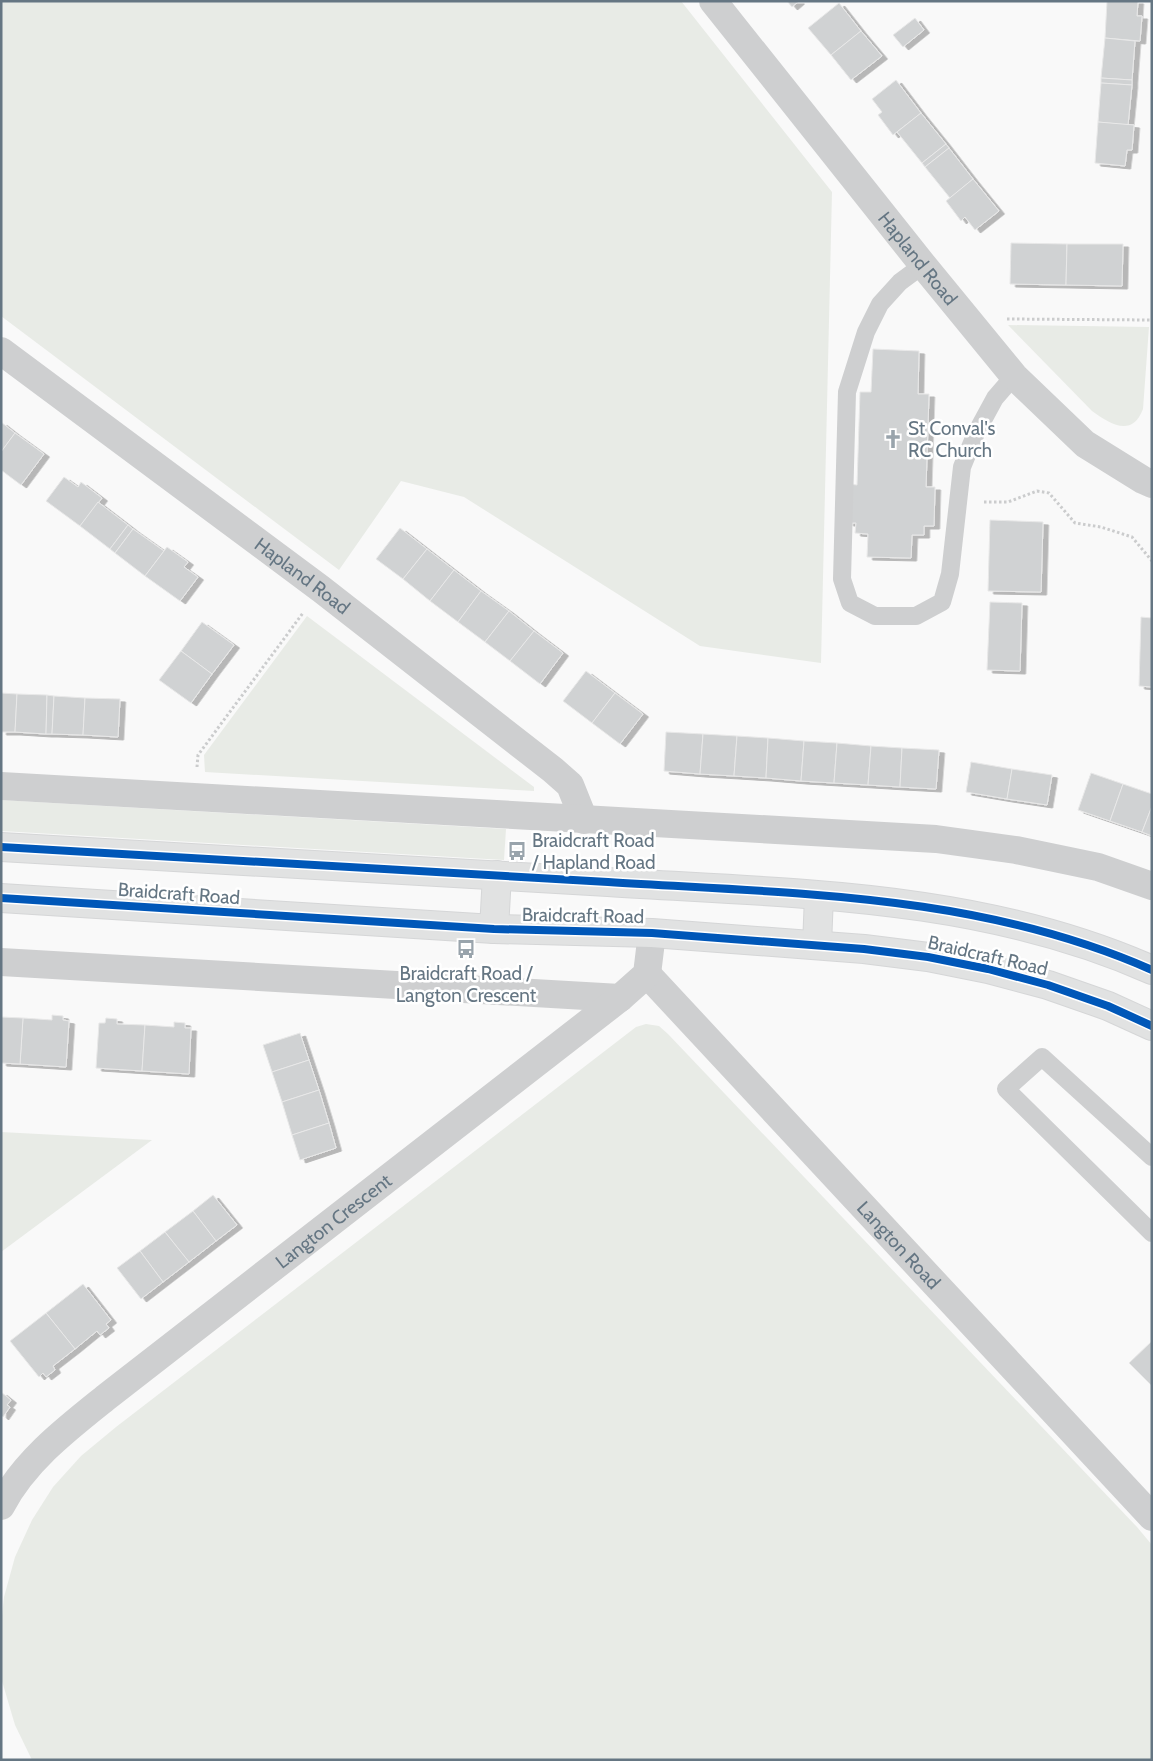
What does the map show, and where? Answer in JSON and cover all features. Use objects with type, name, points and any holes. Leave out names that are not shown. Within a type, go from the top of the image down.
[{"type":"street","name":"Hapland Road","points":[[714,1],[922,265],[1014,376],[1085,444],[1149,476]]},
{"type":"street","name":"Hapland Road","points":[[1,350],[321,589],[570,785],[584,820]]},
{"type":"street","points":[[1,786],[936,839],[1016,850],[1098,867],[1152,886]]},
{"type":"street","name":"Braidcraft Road","points":[[1,847],[497,875],[819,896],[908,904],[993,918],[1048,932],[1102,950],[1152,970]]},
{"type":"street","points":[[494,929],[497,875]]},
{"type":"street","points":[[817,946],[819,896]]},
{"type":"street","name":"Braidcraft Road","points":[[1,898],[494,929],[652,932],[864,949],[928,957],[988,969],[1057,988],[1108,1006],[1152,1026]]},
{"type":"street","points":[[647,974],[652,932]]},
{"type":"street","points":[[1,962],[620,998]]},
{"type":"street","name":"Langton Crescent","points":[[1,1506],[9,1490],[51,1442],[620,998],[647,974]]},
{"type":"street","name":"Langton Road","points":[[647,974],[1152,1517]]},
{"type":"lane","points":[[922,265],[900,282],[880,304],[866,332],[847,392],[842,580],[850,603],[876,616],[916,616],[942,602],[950,574],[962,467],[976,433],[995,398],[1014,376]]},
{"type":"lane","points":[[1152,1157],[1042,1056],[1006,1089],[1152,1233]]},
{"type":"path","points":[[966,319],[1152,320]]},
{"type":"path","points":[[959,501],[1008,502],[1038,490],[1049,493],[1075,524],[1101,527],[1132,537],[1152,561]]},
{"type":"path","points":[[197,798],[198,755],[321,589]]},
{"type":"shaded area","points":[[1,1],[681,1],[832,192],[821,663],[700,646],[464,497],[401,481],[339,570],[1,316]]},
{"type":"shaded area","points":[[1008,325],[1149,327],[1143,409],[1138,418],[1127,426],[1120,426],[1113,424],[1092,411]]},
{"type":"shaded area","points":[[307,616],[534,787],[534,791],[205,772],[204,755]]},
{"type":"shaded area","points":[[1,800],[506,829],[504,860],[1,831]]},
{"type":"shaded area","points":[[646,1024],[659,1026],[668,1034],[1152,1545],[1152,1760],[32,1760],[15,1725],[2,1681],[1,1625],[4,1597],[15,1557],[32,1520],[53,1487],[81,1456],[116,1427],[636,1027]]},
{"type":"shaded area","points":[[1,1132],[152,1140],[1,1252]]},
{"type":"building","points":[[787,1],[799,1],[792,7]]},
{"type":"building","points":[[1107,1],[1138,1],[1137,16],[1142,16],[1140,41],[1105,38]]},
{"type":"building","points":[[839,3],[861,31],[831,55],[808,28]]},
{"type":"building","points":[[915,18],[924,30],[903,47],[893,35]]},
{"type":"building","points":[[861,31],[882,56],[851,80],[831,55]]},
{"type":"building","points":[[1105,38],[1135,41],[1132,80],[1101,78]]},
{"type":"building","points":[[1101,78],[1132,80],[1132,85],[1101,83]]},
{"type":"building","points":[[896,80],[921,113],[893,135],[878,115],[882,112],[872,99]]},
{"type":"building","points":[[1101,83],[1132,85],[1128,125],[1098,122]]},
{"type":"building","points":[[921,113],[946,144],[922,163],[897,132]]},
{"type":"building","points":[[1098,122],[1134,125],[1132,150],[1127,150],[1125,166],[1095,163]]},
{"type":"building","points":[[946,144],[949,148],[925,167],[922,163]]},
{"type":"building","points":[[949,148],[973,179],[950,198],[925,167]]},
{"type":"building","points":[[973,179],[999,211],[975,230],[965,217],[961,221],[946,201]]},
{"type":"building","points":[[1011,243],[1067,244],[1066,285],[1010,284]]},
{"type":"building","points":[[1067,244],[1123,244],[1122,286],[1066,285]]},
{"type":"building","name":"St Conval's RC Church","points":[[873,349],[919,351],[918,394],[929,394],[926,487],[935,487],[934,526],[924,526],[924,535],[912,535],[911,558],[867,557],[868,534],[855,533],[856,523],[848,523],[849,484],[857,485],[860,392],[871,392]]},
{"type":"building","points":[[1,422],[15,433],[1,452]]},
{"type":"building","points":[[15,433],[44,454],[21,485],[1,470],[1,452]]},
{"type":"building","points":[[64,477],[78,487],[81,482],[102,498],[80,526],[46,501]]},
{"type":"building","points":[[98,502],[128,525],[110,549],[80,526]]},
{"type":"building","points":[[990,520],[1043,522],[1041,592],[988,591]]},
{"type":"building","points":[[128,525],[133,529],[115,553],[110,549]]},
{"type":"building","points":[[400,528],[427,549],[403,579],[376,559]]},
{"type":"building","points":[[133,529],[164,551],[145,576],[115,553]]},
{"type":"building","points":[[167,547],[188,562],[184,567],[198,577],[180,601],[145,576]]},
{"type":"building","points":[[427,549],[454,570],[430,601],[403,579]]},
{"type":"building","points":[[454,570],[481,591],[458,622],[430,601]]},
{"type":"building","points":[[481,591],[509,611],[485,642],[458,622]]},
{"type":"building","points":[[990,602],[1022,603],[1020,671],[987,670]]},
{"type":"building","points":[[509,611],[534,631],[510,661],[485,642]]},
{"type":"building","points":[[1141,617],[1152,618],[1152,687],[1139,686]]},
{"type":"building","points":[[202,622],[234,645],[212,674],[181,651]]},
{"type":"building","points":[[534,631],[563,653],[540,684],[510,661]]},
{"type":"building","points":[[181,651],[212,674],[191,703],[159,680]]},
{"type":"building","points":[[586,671],[615,693],[592,723],[563,701]]},
{"type":"building","points":[[1,693],[17,694],[15,732],[1,732]]},
{"type":"building","points":[[615,693],[643,714],[620,744],[592,723]]},
{"type":"building","points":[[17,694],[47,695],[46,734],[15,732]]},
{"type":"building","points":[[47,695],[54,696],[52,734],[46,734]]},
{"type":"building","points":[[54,696],[85,698],[83,735],[52,734]]},
{"type":"building","points":[[85,698],[120,699],[118,737],[83,735]]},
{"type":"building","points":[[666,732],[703,734],[700,774],[664,771]]},
{"type":"building","points":[[703,734],[737,736],[734,776],[700,774]]},
{"type":"building","points":[[737,736],[768,738],[766,778],[734,776]]},
{"type":"building","points":[[768,738],[804,741],[801,781],[766,778]]},
{"type":"building","points":[[804,741],[837,743],[834,783],[801,781]]},
{"type":"building","points":[[837,743],[871,746],[868,785],[834,783]]},
{"type":"building","points":[[871,746],[902,748],[900,787],[868,785]]},
{"type":"building","points":[[902,748],[939,750],[936,789],[900,787]]},
{"type":"building","points":[[971,762],[1012,769],[1007,799],[966,792]]},
{"type":"building","points":[[1012,769],[1052,775],[1047,805],[1007,799]]},
{"type":"building","points":[[1091,773],[1123,784],[1110,821],[1078,810]]},
{"type":"building","points":[[1123,784],[1152,794],[1152,806],[1142,832],[1110,821]]},
{"type":"building","points":[[1152,806],[1152,836],[1142,832]]},
{"type":"building","points":[[52,1015],[63,1016],[63,1020],[69,1021],[66,1067],[20,1064],[23,1018],[52,1020]]},
{"type":"building","points":[[1,1017],[23,1018],[20,1064],[1,1063]]},
{"type":"building","points":[[106,1018],[117,1019],[117,1024],[145,1025],[142,1071],[96,1068],[99,1023],[105,1023]]},
{"type":"building","points":[[174,1022],[185,1023],[185,1028],[191,1028],[189,1074],[142,1071],[145,1025],[174,1027]]},
{"type":"building","points":[[300,1033],[309,1060],[272,1072],[263,1045]]},
{"type":"building","points":[[309,1060],[319,1090],[282,1102],[272,1072]]},
{"type":"building","points":[[319,1090],[329,1123],[292,1135],[282,1102]]},
{"type":"building","points":[[329,1123],[336,1148],[300,1160],[292,1135]]},
{"type":"building","points":[[213,1195],[237,1225],[216,1241],[193,1211]]},
{"type":"building","points":[[193,1211],[216,1241],[189,1262],[165,1232]]},
{"type":"building","points":[[165,1232],[189,1262],[163,1282],[140,1251]]},
{"type":"building","points":[[140,1251],[163,1282],[141,1299],[117,1268]]},
{"type":"building","points":[[83,1284],[111,1320],[106,1324],[109,1328],[100,1335],[97,1331],[75,1349],[46,1313]]},
{"type":"building","points":[[46,1313],[75,1349],[53,1366],[55,1370],[46,1377],[43,1373],[39,1377],[10,1341]]},
{"type":"building","points":[[1152,1341],[1152,1386],[1129,1363]]},
{"type":"building","points":[[1,1392],[11,1400],[7,1405],[10,1407],[3,1417],[1,1415]]},
{"type":"cycle path","points":[[1,847],[747,890],[884,902],[952,911],[1020,925],[1086,945],[1152,970]]},
{"type":"cycle path","points":[[1,898],[494,929],[652,933],[864,949],[928,957],[988,969],[1048,985],[1108,1006],[1152,1026]]},
{"type":"place","name":"St Conval's RC Church","points":[[893,439]]},
{"type":"place","name":"Braidcraft Road / Hapland Road","points":[[517,851]]},
{"type":"place","name":"Braidcraft Road / Langton Crescent","points":[[466,949]]}]
